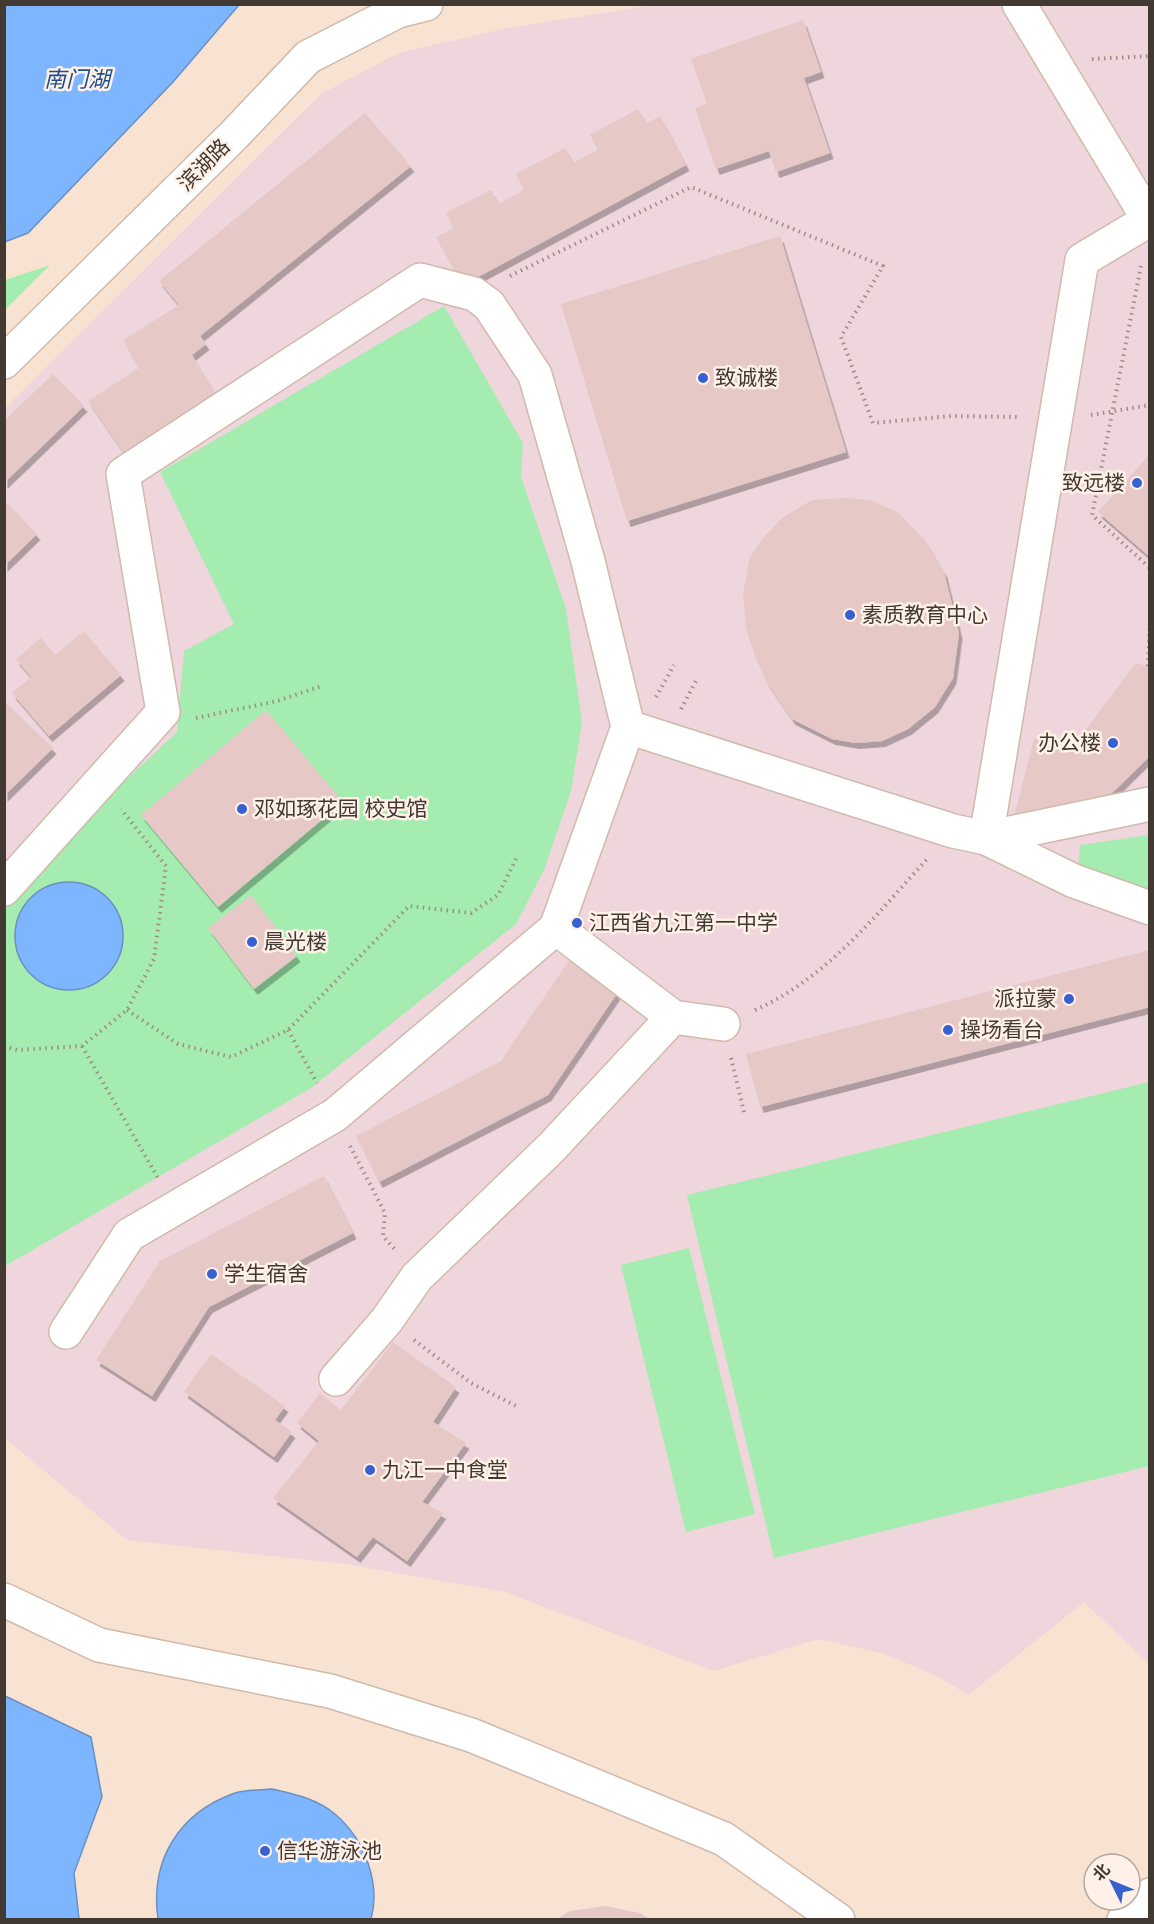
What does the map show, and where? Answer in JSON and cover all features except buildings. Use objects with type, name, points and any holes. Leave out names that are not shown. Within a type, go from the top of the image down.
[{"type":"street","name":"滨湖路","points":[[4,362],[234,135],[308,57],[398,11],[426,4]]},
{"type":"street","points":[[986,838],[1058,418],[1082,260],[1149,220],[1019,4]]},
{"type":"street","points":[[4,889],[163,712],[123,474],[420,280],[474,294],[489,305],[535,375],[588,561],[640,716],[556,928],[334,1115],[129,1235],[66,1332]]},
{"type":"street","points":[[640,716],[953,831],[986,838],[1074,881],[1149,908]]},
{"type":"street","points":[[986,838],[1149,804]]},
{"type":"street","points":[[556,928],[673,1017],[723,1024]]},
{"type":"street","points":[[336,1379],[387,1320],[417,1277],[551,1148],[673,1017]]},
{"type":"street","points":[[4,1600],[99,1645],[330,1691],[471,1735],[724,1839],[838,1920]]},
{"type":"street","points":[[1124,1920],[1149,1895]]},
{"type":"path","points":[[1053,61],[1149,56]]},
{"type":"path","points":[[474,294],[691,187],[883,266],[841,337],[873,423],[951,417],[1058,418],[1113,413],[1149,405]]},
{"type":"path","points":[[1149,220],[1092,515],[1149,568]]},
{"type":"path","points":[[1148,666],[1149,621]]},
{"type":"path","points":[[640,716],[674,665]]},
{"type":"path","points":[[163,712],[195,718],[277,701],[322,686]]},
{"type":"path","points":[[4,1046],[17,1050],[82,1046],[127,1010],[154,960],[166,866],[100,782]]},
{"type":"path","points":[[744,1112],[723,1024],[783,998],[847,945],[953,831]]},
{"type":"path","points":[[127,1010],[178,1044],[231,1057],[288,1030],[409,906],[471,913],[498,896],[518,855]]},
{"type":"path","points":[[288,1030],[385,1213],[382,1236],[417,1277]]},
{"type":"path","points":[[82,1046],[176,1208]]},
{"type":"path","points":[[387,1320],[471,1383],[518,1407]]},
{"type":"shaded area","name":"江西省九江第一中学","points":[[653,5],[1149,5],[1149,1664],[1084,1602],[968,1695],[937,1676],[882,1653],[818,1639],[714,1671],[505,1592],[346,1564],[127,1540],[5,1438],[5,408],[321,94],[399,53],[503,29]]},
{"type":"green space","points":[[50,265],[5,310],[5,280]]},
{"type":"green space","points":[[444,306],[523,443],[521,477],[566,609],[582,722],[571,791],[544,870],[516,924],[311,1088],[5,1266],[5,904],[65,837],[177,732],[184,651],[234,624],[160,472]]},
{"type":"green space","points":[[1149,835],[1149,890],[1078,871],[1080,845]]},
{"type":"green space","points":[[1149,1082],[1149,1466],[774,1558],[687,1195]]},
{"type":"green space","points":[[689,1248],[755,1514],[686,1532],[621,1265]]},
{"type":"water","name":"南门湖","points":[[4,5],[239,5],[173,82],[28,233],[5,242]]},
{"type":"water","points":[[69,882],[90,886],[107,898],[119,915],[123,936],[119,957],[107,974],[90,986],[69,990],[48,986],[31,974],[19,957],[15,936],[19,915],[31,898],[48,886]]},
{"type":"water","points":[[5,1696],[91,1737],[102,1797],[74,1873],[79,1919],[5,1919]]},
{"type":"water","name":"信华游泳池","points":[[272,1789],[322,1805],[336,1815],[355,1836],[368,1862],[372,1877],[374,1905],[371,1919],[158,1919],[159,1878],[164,1859],[183,1826],[215,1802],[235,1793]]},
{"type":"place","name":"致诚楼","points":[[703,378]]},
{"type":"place","name":"致远楼","points":[[1137,483]]},
{"type":"place","name":"素质教育中心","points":[[850,615]]},
{"type":"place","name":"办公楼","points":[[1113,743]]},
{"type":"place","name":"邓如琢花园 校史馆","points":[[242,809]]},
{"type":"place","name":"江西省九江第一中学","points":[[577,923]]},
{"type":"place","name":"晨光楼","points":[[252,942]]},
{"type":"place","name":"派拉蒙","points":[[1069,999]]},
{"type":"place","name":"操场看台","points":[[948,1030]]},
{"type":"place","name":"学生宿舍","points":[[212,1274]]},
{"type":"place","name":"九江一中食堂","points":[[370,1470]]},
{"type":"place","name":"信华游泳池","points":[[265,1851]]}]
